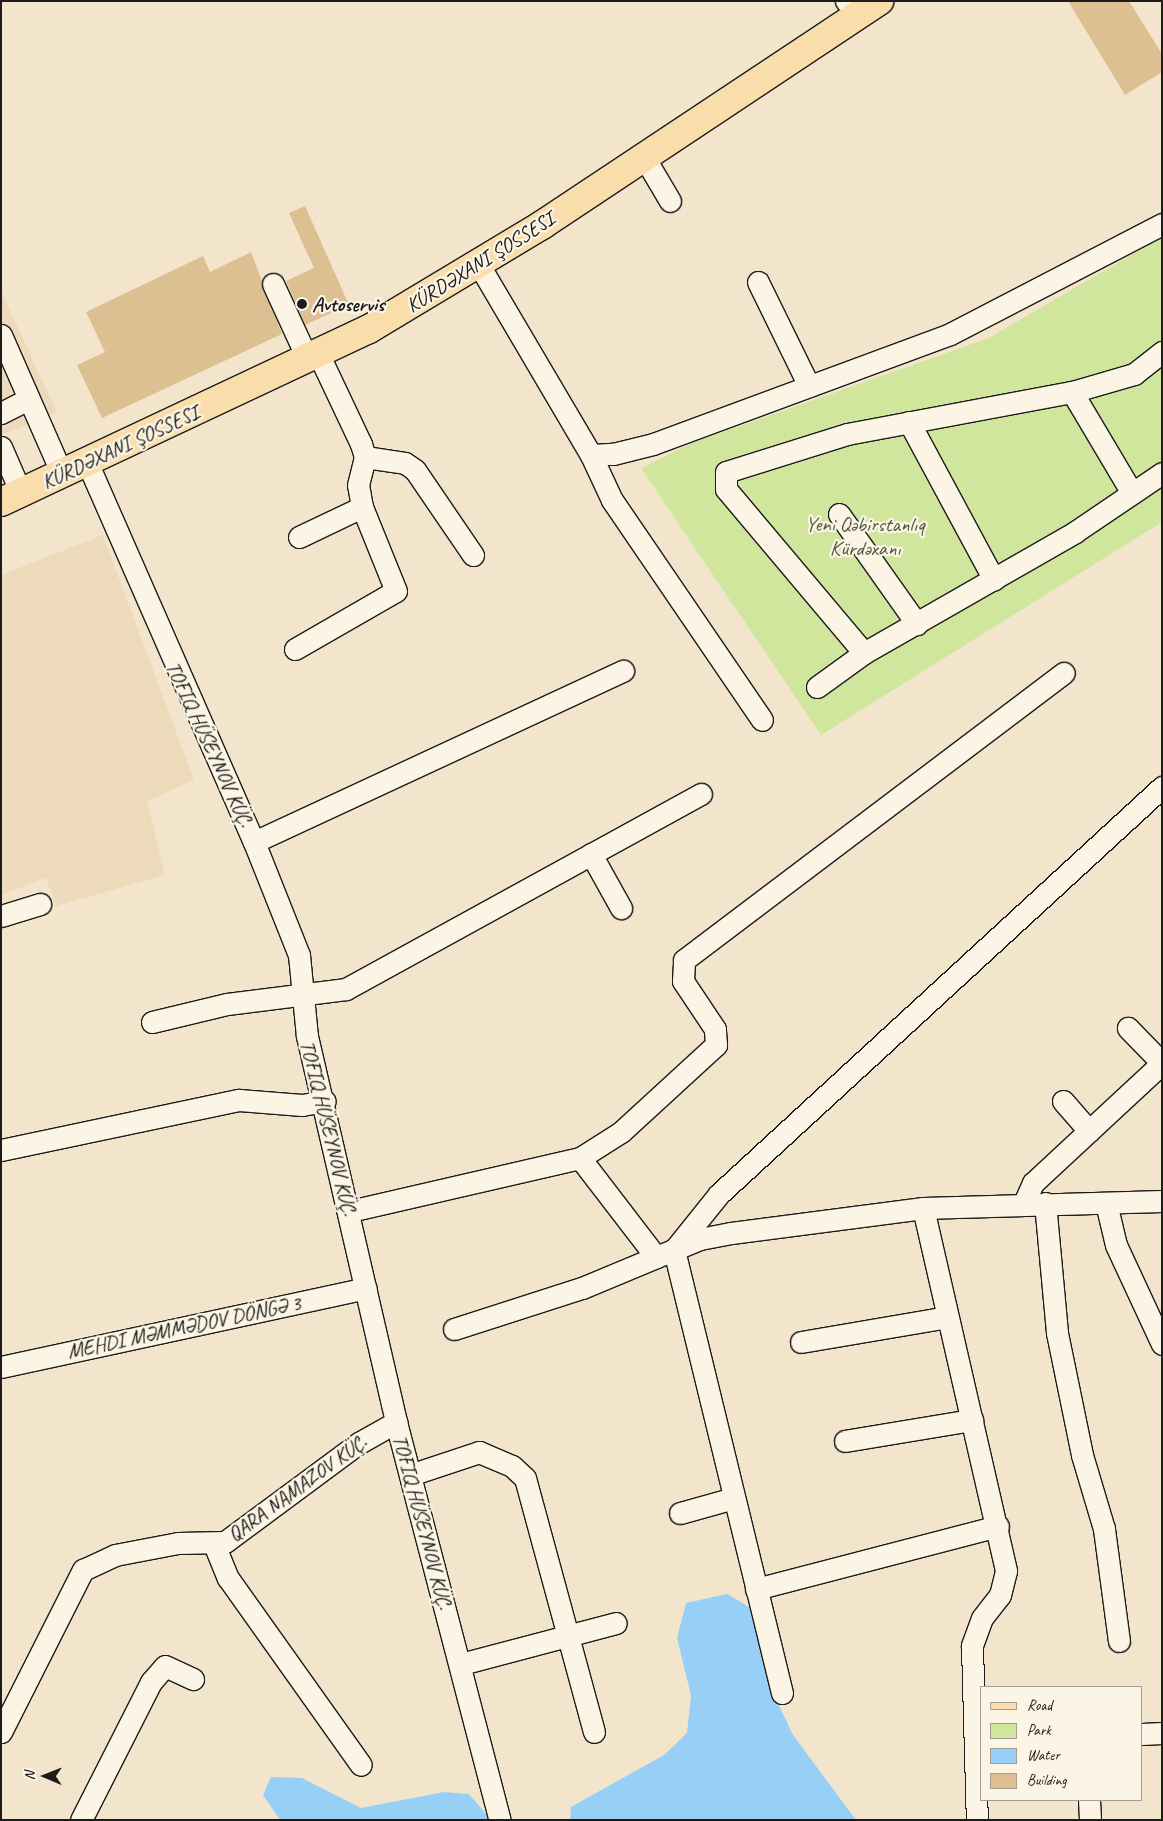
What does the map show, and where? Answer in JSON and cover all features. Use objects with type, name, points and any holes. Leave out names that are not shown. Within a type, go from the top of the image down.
[{"type":"main road","points":[[58,466],[87,462],[479,265],[879,1]]},
{"type":"main road","points":[[9,488],[310,350],[471,250],[847,2]]},
{"type":"street","points":[[644,157],[670,201]]},
{"type":"street","points":[[591,455],[653,444],[950,334],[1162,224]]},
{"type":"street","points":[[479,265],[591,455],[612,500],[762,720]]},
{"type":"street","points":[[758,282],[809,386]]},
{"type":"street","points":[[273,284],[310,350],[344,401],[365,457],[358,485],[362,506],[396,591],[295,649]]},
{"type":"street","points":[[1,335],[58,466]]},
{"type":"street","points":[[864,653],[726,489],[723,479],[726,472],[763,457],[909,422],[1072,392],[1134,374],[1162,352]]},
{"type":"street","points":[[1072,392],[1132,493]]},
{"type":"street","points":[[1,413],[29,399]]},
{"type":"street","points":[[909,422],[994,580]]},
{"type":"street","points":[[1,447],[9,488]]},
{"type":"street","points":[[365,457],[405,463],[415,470],[473,555]]},
{"type":"street","name":"TOFIQ HÜSEYNOV KÜÇ.","points":[[87,462],[254,842],[300,955],[307,1036],[350,1211],[396,1422],[461,1664],[500,1820]]},
{"type":"street","points":[[817,687],[864,653],[994,580],[1162,473]]},
{"type":"street","points":[[299,537],[362,506]]},
{"type":"street","points":[[839,514],[917,624]]},
{"type":"street","points":[[254,842],[623,671]]},
{"type":"street","points":[[350,1211],[580,1158],[621,1132],[716,1045],[715,1029],[683,982],[684,960],[1064,673]]},
{"type":"street","points":[[665,1253],[719,1194],[1162,786]]},
{"type":"street","points":[[152,1022],[227,1004],[346,988],[701,794]]},
{"type":"street","points":[[591,854],[620,908]]},
{"type":"street","points":[[1,916],[40,904]]},
{"type":"street","points":[[1120,1640],[1104,1528],[1082,1455],[1057,1333],[1033,1183],[1162,1063],[1128,1028]]},
{"type":"street","points":[[1,1150],[239,1100],[302,1105],[324,1101]]},
{"type":"street","points":[[1063,1101],[1089,1131]]},
{"type":"street","points":[[580,1158],[665,1253],[734,1498],[782,1693]]},
{"type":"street","points":[[454,1329],[582,1288],[665,1253],[731,1233],[923,1208],[1035,1203],[1162,1202]]},
{"type":"street","points":[[1106,1203],[1116,1246],[1162,1344]]},
{"type":"street","points":[[923,1208],[947,1317],[998,1526],[1005,1583],[975,1632],[977,1820]]},
{"type":"street","name":"MEHDI MƏMMƏDOV DÖNGƏ 3","points":[[1,1367],[366,1288]]},
{"type":"street","points":[[801,1342],[947,1317]]},
{"type":"street","points":[[845,1441],[972,1420]]},
{"type":"street","name":"QARA NAMAZOV KÜÇ.","points":[[1,1732],[83,1570],[115,1555],[178,1543],[214,1544],[238,1534],[359,1442],[396,1422]]},
{"type":"street","points":[[410,1475],[470,1452],[519,1471],[525,1478],[570,1635],[594,1732]]},
{"type":"street","points":[[680,1514],[734,1498]]},
{"type":"street","points":[[756,1589],[998,1526]]},
{"type":"street","points":[[214,1544],[228,1578],[361,1765]]},
{"type":"street","points":[[461,1664],[616,1623]]},
{"type":"street","points":[[81,1820],[151,1682],[165,1666],[193,1679]]},
{"type":"street","points":[[1143,1734],[1162,1733]]},
{"type":"street","points":[[1089,1801],[1090,1820]]},
{"type":"shaded area","points":[[1,291],[57,412],[1,435]]},
{"type":"shaded area","points":[[103,535],[194,780],[147,801],[165,875],[56,906],[46,878],[1,895],[1,575]]},
{"type":"green space","name":"Yeni Qəbirstanlıq Kürdəxanı","points":[[1162,237],[1162,522],[821,735],[641,468],[692,443],[989,338]]},
{"type":"water","points":[[727,1594],[751,1608],[772,1691],[793,1735],[856,1820],[570,1820],[571,1807],[664,1755],[687,1733],[691,1695],[677,1638],[686,1603]]},
{"type":"water","points":[[271,1777],[302,1778],[361,1808],[444,1792],[469,1794],[491,1820],[280,1820],[263,1795]]},
{"type":"building","points":[[1068,1],[1129,1],[1162,54],[1162,72],[1125,95]]},
{"type":"building","points":[[305,206],[349,305],[305,325],[286,281],[314,268],[289,213]]},
{"type":"building","points":[[251,252],[282,334],[102,418],[77,365],[105,352],[86,312],[203,256],[210,272]]},
{"type":"place","name":"Avtoservis","points":[[302,304]]}]
